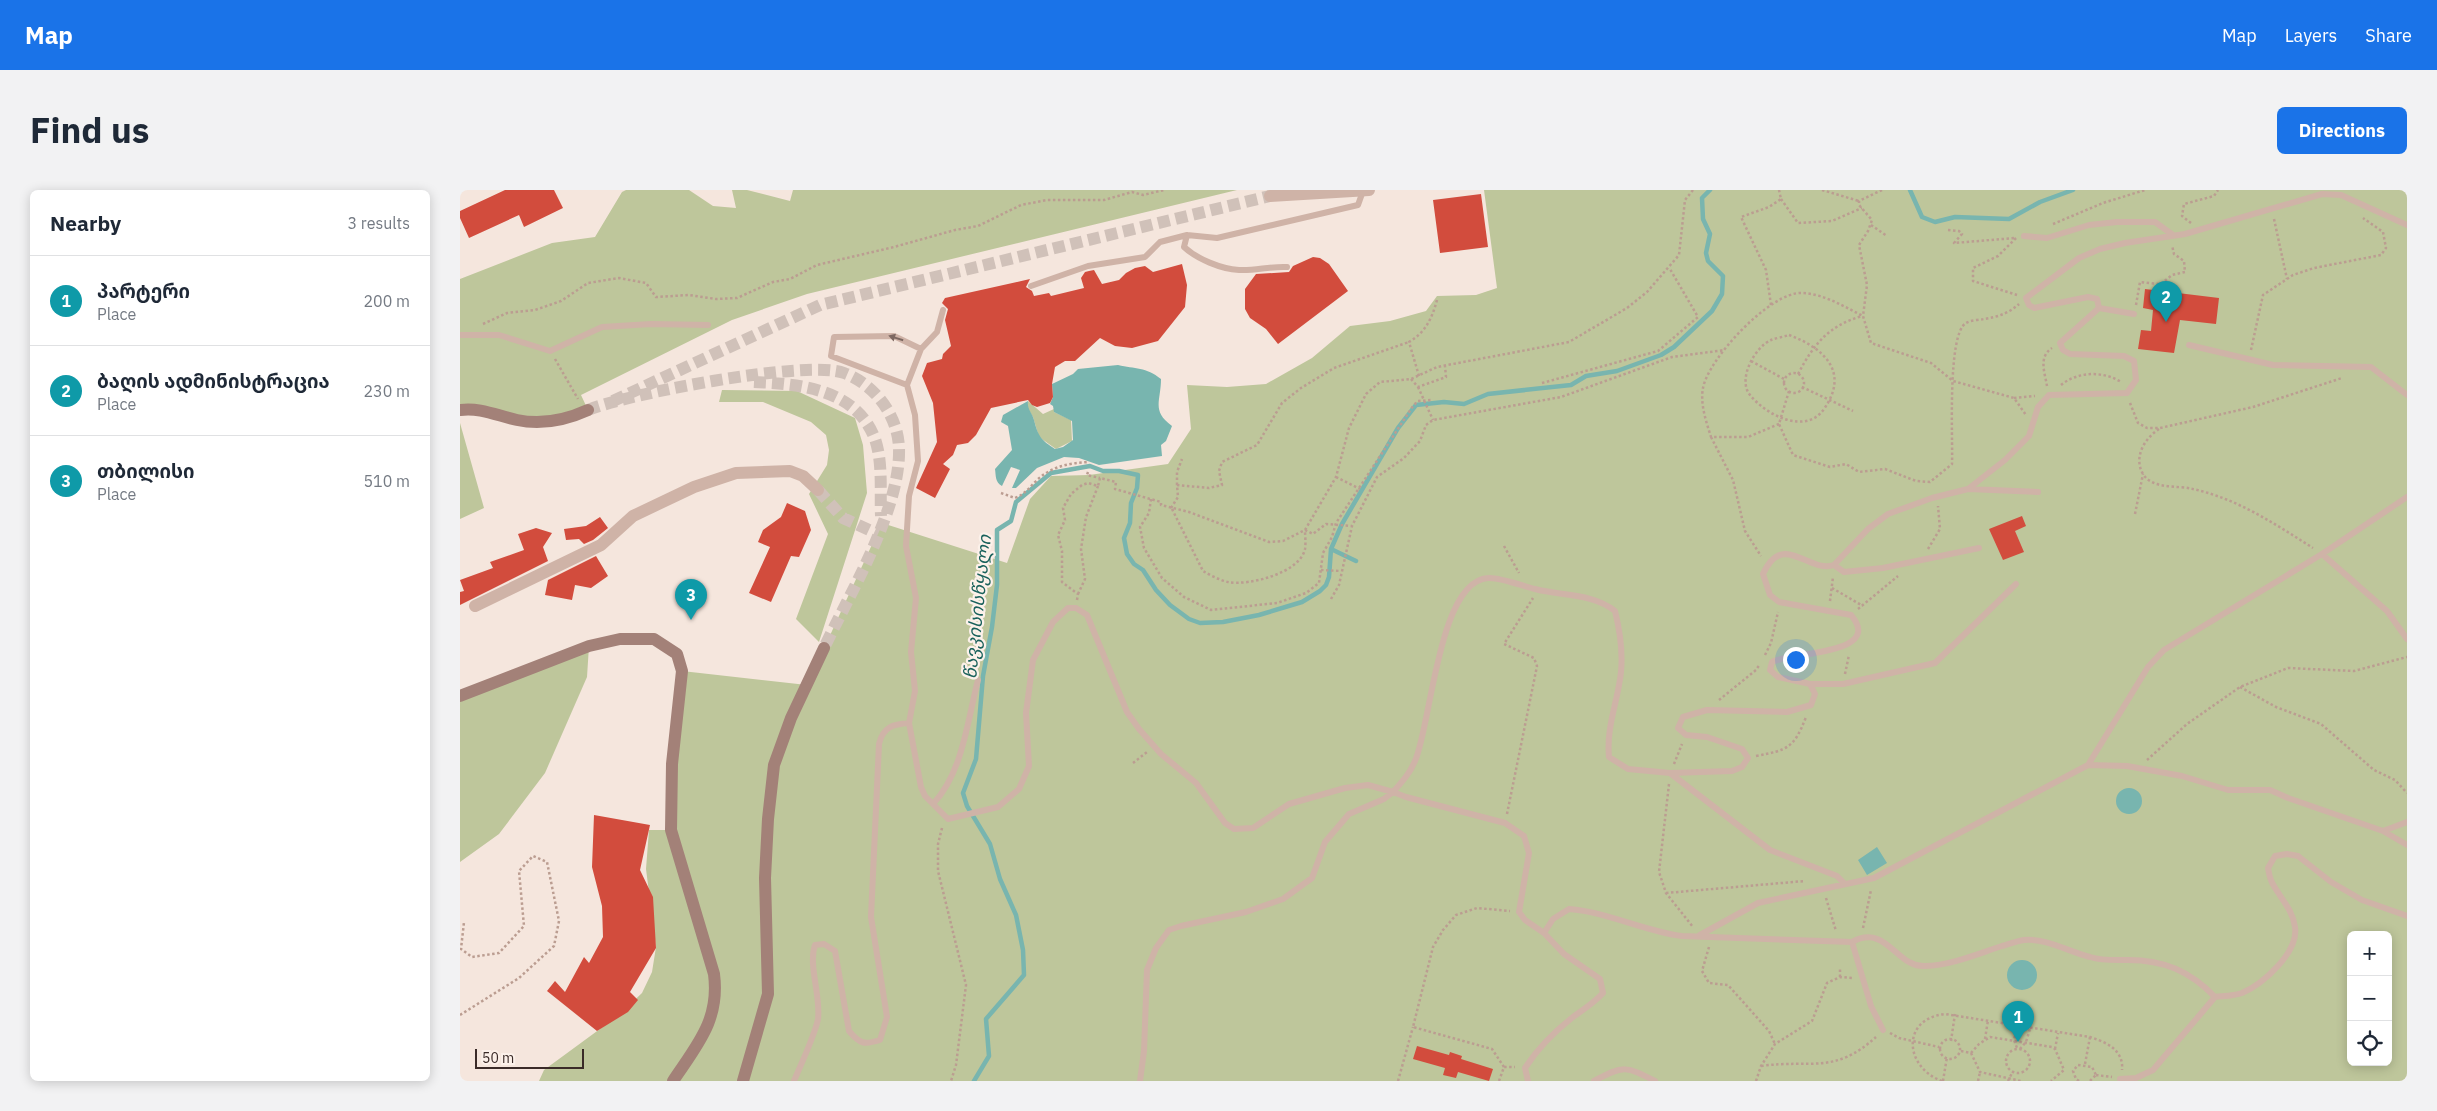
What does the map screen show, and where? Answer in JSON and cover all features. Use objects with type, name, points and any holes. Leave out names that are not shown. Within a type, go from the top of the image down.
[{"type":"main road","points":[[460,410],[482,411],[530,422],[559,420],[586,410]]},
{"type":"main road","points":[[460,696],[589,646],[620,639],[654,639],[677,654],[682,671],[672,764],[671,830],[714,974],[716,992],[714,1011],[706,1028],[673,1081]]},
{"type":"main road","points":[[743,1081],[768,994],[765,878],[768,819],[774,765],[784,734],[824,648]]},
{"type":"street","points":[[1270,196],[1366,191]]},
{"type":"street","points":[[475,606],[601,545],[633,516],[703,484],[736,473],[790,471],[803,476],[818,490]]},
{"type":"lane","points":[[2313,190],[2322,194]]},
{"type":"lane","points":[[1031,286],[1088,266],[1144,257],[1160,242],[1187,235],[1217,238],[1358,205],[1366,191]]},
{"type":"lane","points":[[2099,308],[2097,299],[2088,297],[2034,308],[2029,305],[2026,298],[2079,258],[2100,249],[2174,235],[2254,215],[2322,194],[2341,195],[2407,225]]},
{"type":"lane","points":[[2020,237],[2047,238],[2089,225],[2116,222],[2155,222],[2174,235]]},
{"type":"lane","points":[[1187,235],[1184,248],[1193,256],[1226,267],[1237,270],[1287,267]]},
{"type":"lane","points":[[2099,308],[2134,314]]},
{"type":"lane","points":[[1968,489],[2005,460],[2029,436],[2038,407],[2049,395],[2127,393],[2136,380],[2134,361],[2124,356],[2070,354],[2063,350],[2060,343],[2099,308]]},
{"type":"lane","points":[[943,310],[937,332],[921,349],[907,385],[915,415],[918,461],[909,496],[906,546],[916,598],[911,652],[915,691],[909,723],[921,787],[925,796],[948,819],[986,810],[1006,802],[1019,789],[1027,774],[1030,754],[1026,712],[1033,660],[1053,622],[1068,608],[1076,608],[1087,615],[1091,622],[1095,638],[1127,712],[1154,746],[1196,783],[1225,823],[1234,829],[1253,828],[1289,804],[1345,788],[1368,786],[1505,823],[1524,836],[1529,853],[1519,912],[1525,920],[1544,932],[1564,954],[1600,979],[1603,993],[1595,1002],[1556,1031],[1537,1050],[1525,1068],[1528,1081]]},
{"type":"lane","points":[[460,335],[478,333],[499,335],[550,351],[602,328],[651,324],[708,325]]},
{"type":"lane","points":[[907,385],[831,356],[834,337],[894,336],[921,349]]},
{"type":"lane","points":[[2189,345],[2273,365],[2371,367],[2407,395]]},
{"type":"lane","points":[[2016,584],[1935,663],[1843,684],[1810,684],[1778,677],[1770,670],[1772,662],[1793,655],[1836,650],[1851,643],[1858,632],[1858,623],[1851,615],[1778,602],[1770,595],[1766,588],[1763,574],[1775,557],[1787,554],[1827,568],[1834,565],[1868,528],[1888,514],[1932,498],[1968,489],[2038,492]]},
{"type":"lane","points":[[1700,935],[1758,903],[1874,878],[2088,765],[2148,667],[2164,650],[2322,554],[2407,497]]},
{"type":"lane","points":[[1834,565],[1844,572],[1918,561],[1979,548]]},
{"type":"lane","points":[[2322,554],[2386,611],[2407,639]]},
{"type":"lane","points":[[1140,1081],[1144,1051],[1147,970],[1156,948],[1169,930],[1246,912],[1289,896],[1312,878],[1325,842],[1349,814],[1384,800],[1404,780],[1416,760],[1426,722],[1431,687],[1454,610],[1469,588],[1477,581],[1488,578],[1554,594],[1589,598],[1615,611],[1621,643],[1621,673],[1607,739],[1609,757],[1628,769],[1670,772],[1732,771],[1742,766],[1748,758],[1742,749],[1707,737],[1686,735],[1678,728],[1683,717],[1706,710],[1787,712],[1811,704],[1815,694],[1810,684]]},
{"type":"lane","points":[[933,804],[943,794],[955,770],[978,680]]},
{"type":"lane","points":[[794,1081],[818,1019],[816,980],[812,954],[815,945],[824,944],[835,951],[849,1031],[856,1040],[866,1044],[880,1040],[884,1028],[887,1017],[871,917],[879,744],[881,736],[889,726],[909,723]]},
{"type":"lane","points":[[2088,765],[2139,768],[2182,776],[2228,790],[2270,790],[2383,831],[2407,845]]},
{"type":"lane","points":[[1670,772],[1770,850],[1837,876],[1844,884]]},
{"type":"lane","points":[[2383,831],[2407,822]]},
{"type":"lane","points":[[2120,1079],[2136,1078],[2153,1070],[2215,997],[2239,994],[2260,984],[2283,960],[2292,944],[2295,927],[2291,914],[2272,884],[2268,868],[2275,856],[2287,854],[2298,856],[2331,882],[2362,900],[2407,916]]},
{"type":"lane","points":[[1544,932],[1553,919],[1569,909],[1609,916],[1658,933],[1682,936],[1700,935],[1840,942],[1852,942],[1863,936],[1874,936],[1904,958],[1922,966],[1950,963],[2024,940],[2048,943],[2099,959],[2159,962],[2199,981],[2215,997]]},
{"type":"lane","points":[[1852,942],[1862,978],[1874,1012],[1883,1030]]},
{"type":"lane","points":[[1594,1081],[1613,1072],[1630,1068],[1655,1081]]},
{"type":"path","points":[[478,333],[481,325],[492,319],[507,313],[535,310],[561,301],[588,283],[630,278],[646,283],[656,297],[689,294],[726,300],[748,294],[773,282],[790,279],[817,265],[978,226],[1021,205],[1039,200],[1104,200],[1132,192],[1143,195],[1164,190]]},
{"type":"path","points":[[1171,508],[1202,571],[1228,582],[1257,582],[1275,576],[1299,560],[1305,550],[1305,530],[1336,477],[1349,428],[1366,394],[1380,382],[1411,379],[1445,366],[1570,342],[1627,308],[1647,292],[1669,269],[1679,255],[1685,200],[1693,190]]},
{"type":"path","points":[[1780,190],[1781,199],[1798,224],[1832,222],[1862,208]]},
{"type":"path","points":[[1822,190],[1859,201],[1882,190]]},
{"type":"path","points":[[2050,225],[2103,203],[2145,190]]},
{"type":"path","points":[[2194,225],[2182,216],[2184,204],[2214,196],[2218,190]]},
{"type":"path","points":[[1771,305],[1766,270],[1741,217],[1770,207],[1781,199]]},
{"type":"path","points":[[1859,201],[1872,220],[1859,245],[1867,285],[1863,316],[1871,342],[1930,362],[1953,382],[2014,398],[2049,395],[2066,381],[2087,374],[2112,376],[2122,383],[2138,423],[2147,428],[2160,428],[2253,407],[2344,377]]},
{"type":"path","points":[[2249,359],[2263,295],[2287,279],[2314,268],[2381,255],[2386,248],[2383,232],[2361,216]]},
{"type":"path","points":[[2274,218],[2287,279]]},
{"type":"path","points":[[1871,225],[1887,236]]},
{"type":"path","points":[[1948,230],[1959,231],[1962,234],[1954,243],[2020,237]]},
{"type":"path","points":[[2020,237],[1998,256],[1973,268],[1973,281],[2026,298]]},
{"type":"path","points":[[2161,284],[2172,275],[2184,272],[2184,261],[2174,254],[2171,243]]},
{"type":"path","points":[[1542,383],[1658,351],[1698,318],[1669,269]]},
{"type":"path","points":[[2134,314],[2140,282],[2177,286]]},
{"type":"path","points":[[1767,566],[1745,531],[1733,480],[1711,437],[1704,410],[1703,389],[1706,378],[1725,350],[1762,311],[1786,297],[1800,292],[1825,297],[1863,316]]},
{"type":"path","points":[[1789,391],[1779,424],[1793,456],[1830,468],[1846,464],[1859,472],[1885,469],[1916,481],[1930,482],[1952,464],[1954,354],[1960,328],[1967,321],[1992,318],[2010,312],[2026,298]]},
{"type":"path","points":[[1177,486],[1209,488],[1222,485],[1219,471],[1222,462],[1257,445],[1282,403],[1300,388],[1334,368],[1375,352],[1409,342],[1418,337],[1428,324],[1437,300]]},
{"type":"path","points":[[1798,374],[1814,346],[1841,322],[1863,316]]},
{"type":"path","points":[[1789,336],[1814,346],[1834,369],[1836,379],[1829,401],[1823,411],[1811,421],[1796,423],[1780,417],[1749,395],[1746,384],[1747,371],[1751,361],[1770,340],[1789,336]]},
{"type":"path","points":[[1409,342],[1419,376]]},
{"type":"path","points":[[1331,599],[1339,585],[1352,526],[1377,478],[1404,458],[1420,441],[1426,426],[1433,420],[1562,396],[1672,357],[1725,350]]},
{"type":"path","points":[[550,351],[586,410]]},
{"type":"path","points":[[2047,351],[2043,360],[2049,395]]},
{"type":"path","points":[[1751,361],[1784,379]]},
{"type":"path","points":[[1419,388],[1446,377],[1445,366]]},
{"type":"path","points":[[1784,379],[1788,375],[1798,374]]},
{"type":"path","points":[[1798,374],[1802,378],[1802,388]]},
{"type":"path","points":[[1411,379],[1419,388],[1433,420]]},
{"type":"path","points":[[1784,379],[1785,388],[1789,391],[1794,393],[1802,388]]},
{"type":"path","points":[[1802,388],[1853,411]]},
{"type":"path","points":[[2014,398],[2032,423]]},
{"type":"path","points":[[1149,498],[1148,513],[1140,527],[1144,548],[1162,578],[1184,597],[1211,610],[1277,603],[1306,593],[1318,583],[1323,553],[1332,537],[1336,523],[1360,490],[1387,442],[1418,401],[1432,400]]},
{"type":"path","points":[[1711,437],[1748,437],[1779,424]]},
{"type":"path","points":[[2135,514],[2143,474],[2139,456],[2147,436],[2160,428]]},
{"type":"path","points":[[1171,508],[1178,497],[1177,472],[1182,459]]},
{"type":"path","points":[[1001,493],[1016,498],[1028,490],[1044,474],[1055,468],[1073,462],[1089,462]]},
{"type":"path","points":[[1088,472],[1087,475],[1116,482],[1115,489],[1149,498],[1171,508],[1189,512],[1269,542],[1283,541],[1305,530]]},
{"type":"path","points":[[2143,474],[2155,484],[2192,489],[2229,499],[2276,524],[2322,554]]},
{"type":"path","points":[[1336,477],[1360,490]]},
{"type":"path","points":[[1076,608],[1078,594],[1085,579],[1081,549],[1086,517],[1100,478]]},
{"type":"path","points":[[1078,594],[1062,582],[1062,551],[1058,535],[1065,520],[1064,508],[1071,494],[1088,483],[1098,486]]},
{"type":"path","points":[[1829,610],[1832,588],[1863,606],[1918,561],[1940,530],[1939,508],[1932,498]]},
{"type":"path","points":[[1305,530],[1313,534],[1326,524],[1336,523],[1352,526]]},
{"type":"path","points":[[1504,546],[1527,587]]},
{"type":"path","points":[[1321,570],[1341,571]]},
{"type":"path","points":[[1505,823],[1524,738],[1537,666],[1534,658],[1504,644],[1532,602]]},
{"type":"path","points":[[1706,710],[1756,670],[1771,643],[1778,602]]},
{"type":"path","points":[[1843,684],[1851,643]]},
{"type":"path","points":[[2139,768],[2187,724],[2240,687],[2288,668],[2354,671],[2407,656]]},
{"type":"path","points":[[2240,687],[2276,707],[2320,724],[2374,770],[2395,780],[2407,793]]},
{"type":"path","points":[[1748,758],[1784,751],[1800,732],[1808,712]]},
{"type":"path","points":[[1686,735],[1670,772],[1659,872],[1666,893],[1700,935],[1710,944],[1702,971],[1709,983],[1728,985],[1769,1032],[1775,1044]]},
{"type":"path","points":[[1133,763],[1154,746]]},
{"type":"path","points":[[948,819],[942,827],[938,844],[938,871],[966,985],[956,1065],[951,1081]]},
{"type":"path","points":[[460,1015],[519,978],[554,946],[559,921],[547,862],[533,856],[519,871],[524,926],[499,953],[472,957],[461,949],[464,922]]},
{"type":"path","points":[[1863,936],[1874,878]]},
{"type":"path","points":[[1666,893],[1814,880]]},
{"type":"path","points":[[1822,890],[1840,942]]},
{"type":"path","points":[[1398,1081],[1434,947],[1443,930],[1456,914],[1476,908],[1519,912]]},
{"type":"path","points":[[1840,968],[1840,977]]},
{"type":"path","points":[[1756,1081],[1761,1066],[1775,1044],[1812,1021],[1827,983],[1840,977],[1862,978]]},
{"type":"path","points":[[1947,1057],[1942,1081],[1925,1072],[1918,1064],[1912,1042],[1919,1025],[1935,1015],[1954,1014],[2090,1037],[2105,1042],[2117,1052],[2122,1064],[2120,1079],[2096,1075]]},
{"type":"path","points":[[1951,1041],[1954,1014]]},
{"type":"path","points":[[1972,1053],[1985,1039],[1988,1020]]},
{"type":"path","points":[[2017,1026],[2014,1040],[2019,1049],[2028,1054],[2030,1062],[2027,1070],[2018,1074],[2012,1073],[2006,1067],[2005,1059],[2009,1052],[2019,1049],[2026,1042],[2030,1028]]},
{"type":"path","points":[[1413,1027],[1492,1049],[1504,1067]]},
{"type":"path","points":[[1761,1066],[1797,1062],[1821,1065],[1845,1060],[1858,1052],[1883,1030],[1912,1042],[1939,1047]]},
{"type":"path","points":[[2058,1033],[2055,1049],[2064,1070]]},
{"type":"path","points":[[2085,1064],[2090,1037]]},
{"type":"path","points":[[1985,1039],[2014,1040],[2055,1049]]},
{"type":"path","points":[[1939,1047],[1944,1041],[1951,1041],[1958,1043],[1962,1051]]},
{"type":"path","points":[[1939,1047],[1942,1055],[1947,1057],[1958,1057],[1962,1051]]},
{"type":"path","points":[[1962,1051],[1972,1053]]},
{"type":"path","points":[[1972,1053],[1980,1072],[1978,1081]]},
{"type":"path","points":[[2073,1071],[2078,1065],[2085,1064],[2092,1067],[2096,1075]]},
{"type":"path","points":[[1504,1067],[1525,1068]]},
{"type":"path","points":[[1499,1081],[1504,1067]]},
{"type":"path","points":[[2051,1081],[2064,1070],[2073,1071]]},
{"type":"path","points":[[2073,1071],[2076,1079],[2079,1081]]},
{"type":"path","points":[[1980,1072],[2008,1080],[2020,1081],[2018,1074]]},
{"type":"path","points":[[2008,1080],[2012,1073]]},
{"type":"path","points":[[2090,1081],[2096,1075]]},
{"type":"green space","points":[[626,190],[689,190],[713,206],[736,208],[732,190],[747,190],[790,201],[793,190],[1237,190],[807,294],[732,320],[581,395],[588,410],[559,420],[460,410],[460,279],[552,243],[595,237],[622,192]]},
{"type":"green space","points":[[1484,190],[2407,190],[2407,1081],[539,1081],[544,1070],[619,1015],[642,993],[652,972],[656,947],[646,869],[649,830],[671,830],[682,671],[807,685],[882,523],[1007,563],[1030,499],[1051,476],[1089,475],[1168,464],[1191,429],[1187,385],[1227,387],[1266,384],[1312,358],[1350,326],[1390,321],[1426,311],[1437,296],[1476,295],[1497,288]]},
{"type":"green space","points":[[722,390],[797,391],[855,418],[863,445],[867,493],[819,642],[796,619],[828,534],[809,494],[827,465],[829,450],[826,435],[811,422],[763,402],[719,402]]},
{"type":"green space","points":[[1028,401],[1043,414],[1054,409],[1054,412],[1071,420],[1072,441],[1056,449],[1039,437],[1033,417],[1027,407]]},
{"type":"green space","points":[[460,423],[484,508],[460,519]]},
{"type":"green space","points":[[589,646],[587,677],[545,773],[499,834],[460,862],[460,696]]},
{"type":"water","points":[[1118,365],[1145,370],[1161,379],[1159,410],[1165,421],[1172,426],[1166,441],[1161,445],[1162,456],[1099,465],[1079,458],[1064,457],[1037,468],[1016,488],[1012,488],[1020,470],[1011,467],[1002,486],[998,483],[995,469],[1012,450],[1008,426],[1001,422],[1003,415],[1028,401],[1029,409],[1041,437],[1055,449],[1063,447],[1073,440],[1072,421],[1054,412],[1053,406],[1050,404],[1053,397],[1052,384],[1073,374],[1078,369]]},
{"type":"water","points":[[2129,788],[2138,792],[2142,801],[2138,810],[2129,814],[2120,810],[2116,801],[2120,792]]},
{"type":"water","points":[[1877,847],[1887,863],[1867,875],[1858,860]]},
{"type":"water","points":[[2022,960],[2033,964],[2037,975],[2033,986],[2022,990],[2011,986],[2007,975],[2011,964]]},
{"type":"building","points":[[505,190],[554,190],[563,208],[524,227],[519,215],[469,238],[460,218],[460,211]]},
{"type":"building","points":[[1481,194],[1488,247],[1440,253],[1433,200]]},
{"type":"building","points":[[1313,257],[1320,258],[1329,264],[1348,291],[1278,344],[1266,329],[1250,318],[1245,309],[1245,289],[1256,274],[1289,272],[1293,266]]},
{"type":"building","points":[[1182,264],[1187,285],[1185,307],[1158,341],[1132,348],[1115,346],[1100,338],[1075,361],[1065,361],[1055,367],[1052,384],[1053,397],[1050,403],[1037,407],[1028,400],[991,408],[976,435],[968,443],[957,445],[953,455],[943,464],[950,469],[935,498],[916,488],[937,442],[933,403],[922,376],[927,363],[942,359],[943,354],[951,346],[945,320],[948,309],[942,303],[945,298],[1030,279],[1026,287],[1032,291],[1034,296],[1049,293],[1051,296],[1084,288],[1081,278],[1085,272],[1089,271],[1094,270],[1102,284],[1119,280],[1135,268],[1145,266],[1153,272]]},
{"type":"building","points":[[2145,289],[2219,298],[2216,324],[2180,320],[2174,353],[2138,349],[2141,330],[2151,331],[2153,310],[2143,308]]},
{"type":"building","points":[[787,503],[805,511],[811,530],[799,557],[791,556],[771,602],[749,593],[770,547],[758,542],[763,530],[781,517]]},
{"type":"building","points":[[2022,516],[2026,526],[2015,531],[2024,552],[2003,560],[1989,529]]},
{"type":"building","points":[[600,517],[608,528],[593,540],[584,544],[579,539],[566,540],[564,529],[586,526]]},
{"type":"building","points":[[536,528],[552,533],[543,547],[548,561],[460,605],[460,592],[464,591],[460,580],[493,568],[490,562],[524,550],[518,534]]},
{"type":"building","points":[[596,556],[608,576],[591,588],[575,585],[572,600],[545,595],[548,580]]},
{"type":"building","points":[[594,815],[650,825],[640,870],[653,897],[656,948],[630,992],[638,1000],[628,1012],[597,1031],[547,991],[555,981],[565,992],[584,957],[589,963],[603,937],[602,906],[592,867]]},
{"type":"building","points":[[1417,1046],[1449,1055],[1450,1052],[1462,1056],[1461,1059],[1493,1069],[1489,1081],[1458,1072],[1456,1078],[1443,1075],[1445,1068],[1413,1059]]},
{"type":"waterway","name":"წავკისისწყალი","points":[[974,1081],[989,1056],[986,1019],[1024,975],[1023,950],[1016,915],[1000,879],[990,844],[967,806],[963,793],[976,759],[983,676],[997,585],[997,530],[1011,521],[1016,502],[1051,473],[1090,466],[1103,471],[1119,471],[1138,475],[1137,488],[1131,503],[1130,523],[1124,538],[1127,554],[1134,564],[1143,570],[1156,590],[1170,605],[1189,619],[1200,623],[1223,622],[1259,615],[1302,602],[1326,585],[1329,577],[1331,549],[1342,524],[1398,428],[1416,405],[1444,402],[1464,404],[1488,394],[1571,385],[1586,376],[1617,371],[1661,355],[1674,347],[1712,311],[1722,294],[1723,276],[1708,261],[1706,253],[1710,234],[1703,219],[1702,198],[1710,190]]},
{"type":"waterway","points":[[1910,190],[1922,217],[1935,222],[1955,217],[2009,219],[2040,202],[2073,190]]},
{"type":"waterway","points":[[1331,549],[1356,561]]},
{"type":"tunnel","points":[[613,401],[820,305],[1270,196]]},
{"type":"tunnel","points":[[588,410],[639,395],[717,380],[794,371],[824,370],[844,373],[855,378],[874,393],[889,413],[898,436],[897,472],[892,497],[883,524],[860,577],[824,648]]},
{"type":"tunnel","points":[[754,382],[790,385],[825,392],[855,409],[866,422],[878,448],[881,516]]},
{"type":"tunnel","points":[[818,490],[843,518],[878,534]]},
{"type":"place","name":"ბაღის ადმინისტრაცია","points":[[2166,322]]},
{"type":"place","name":"თბილისი","points":[[691,620]]},
{"type":"place","name":"პარტერი","points":[[2018,1042]]}]
